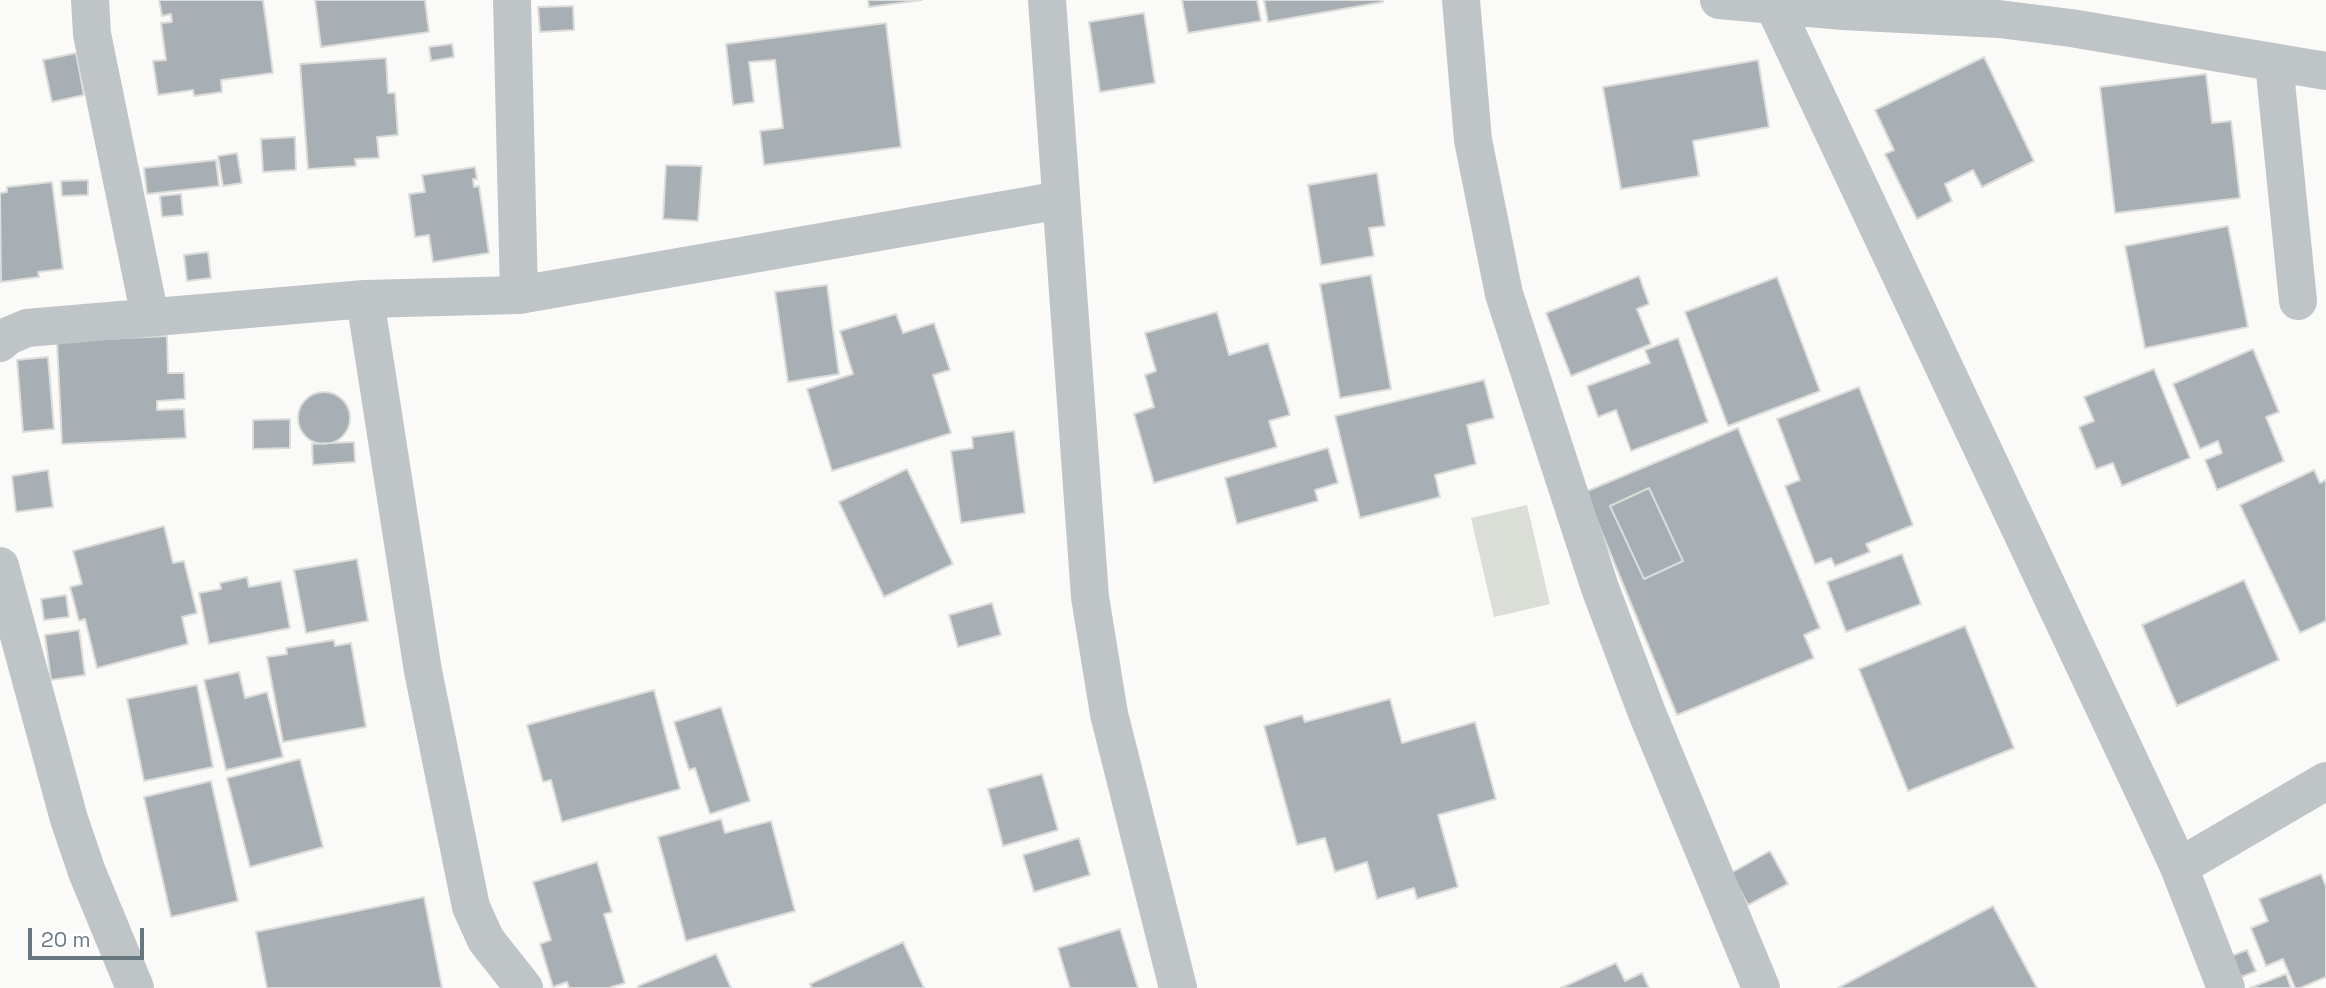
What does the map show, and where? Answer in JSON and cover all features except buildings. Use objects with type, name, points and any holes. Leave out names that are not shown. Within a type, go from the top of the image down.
[{"type":"street","points":[[90,0],[92,34],[150,317]]},
{"type":"street","points":[[512,0],[519,295]]},
{"type":"street","points":[[1047,0],[1090,597],[1108,714],[1130,791],[1178,988]]},
{"type":"street","points":[[1461,0],[1473,140],[1504,294],[1600,589],[1647,713],[1761,988]]},
{"type":"street","points":[[1719,0],[1774,6],[1999,19],[2071,27],[2326,71]]},
{"type":"street","points":[[1774,6],[2179,867],[2226,988]]},
{"type":"street","points":[[2274,62],[2298,301]]},
{"type":"street","points":[[0,343],[8,336],[27,328],[365,299],[519,295],[1061,200]]},
{"type":"street","points":[[365,299],[423,671],[471,907],[486,940],[524,988]]},
{"type":"street","points":[[0,566],[69,819],[87,872],[135,988]]},
{"type":"street","points":[[2179,867],[2326,781]]},
{"type":"shaded area","points":[[1527,505],[1550,604],[1494,617],[1471,518]]}]
